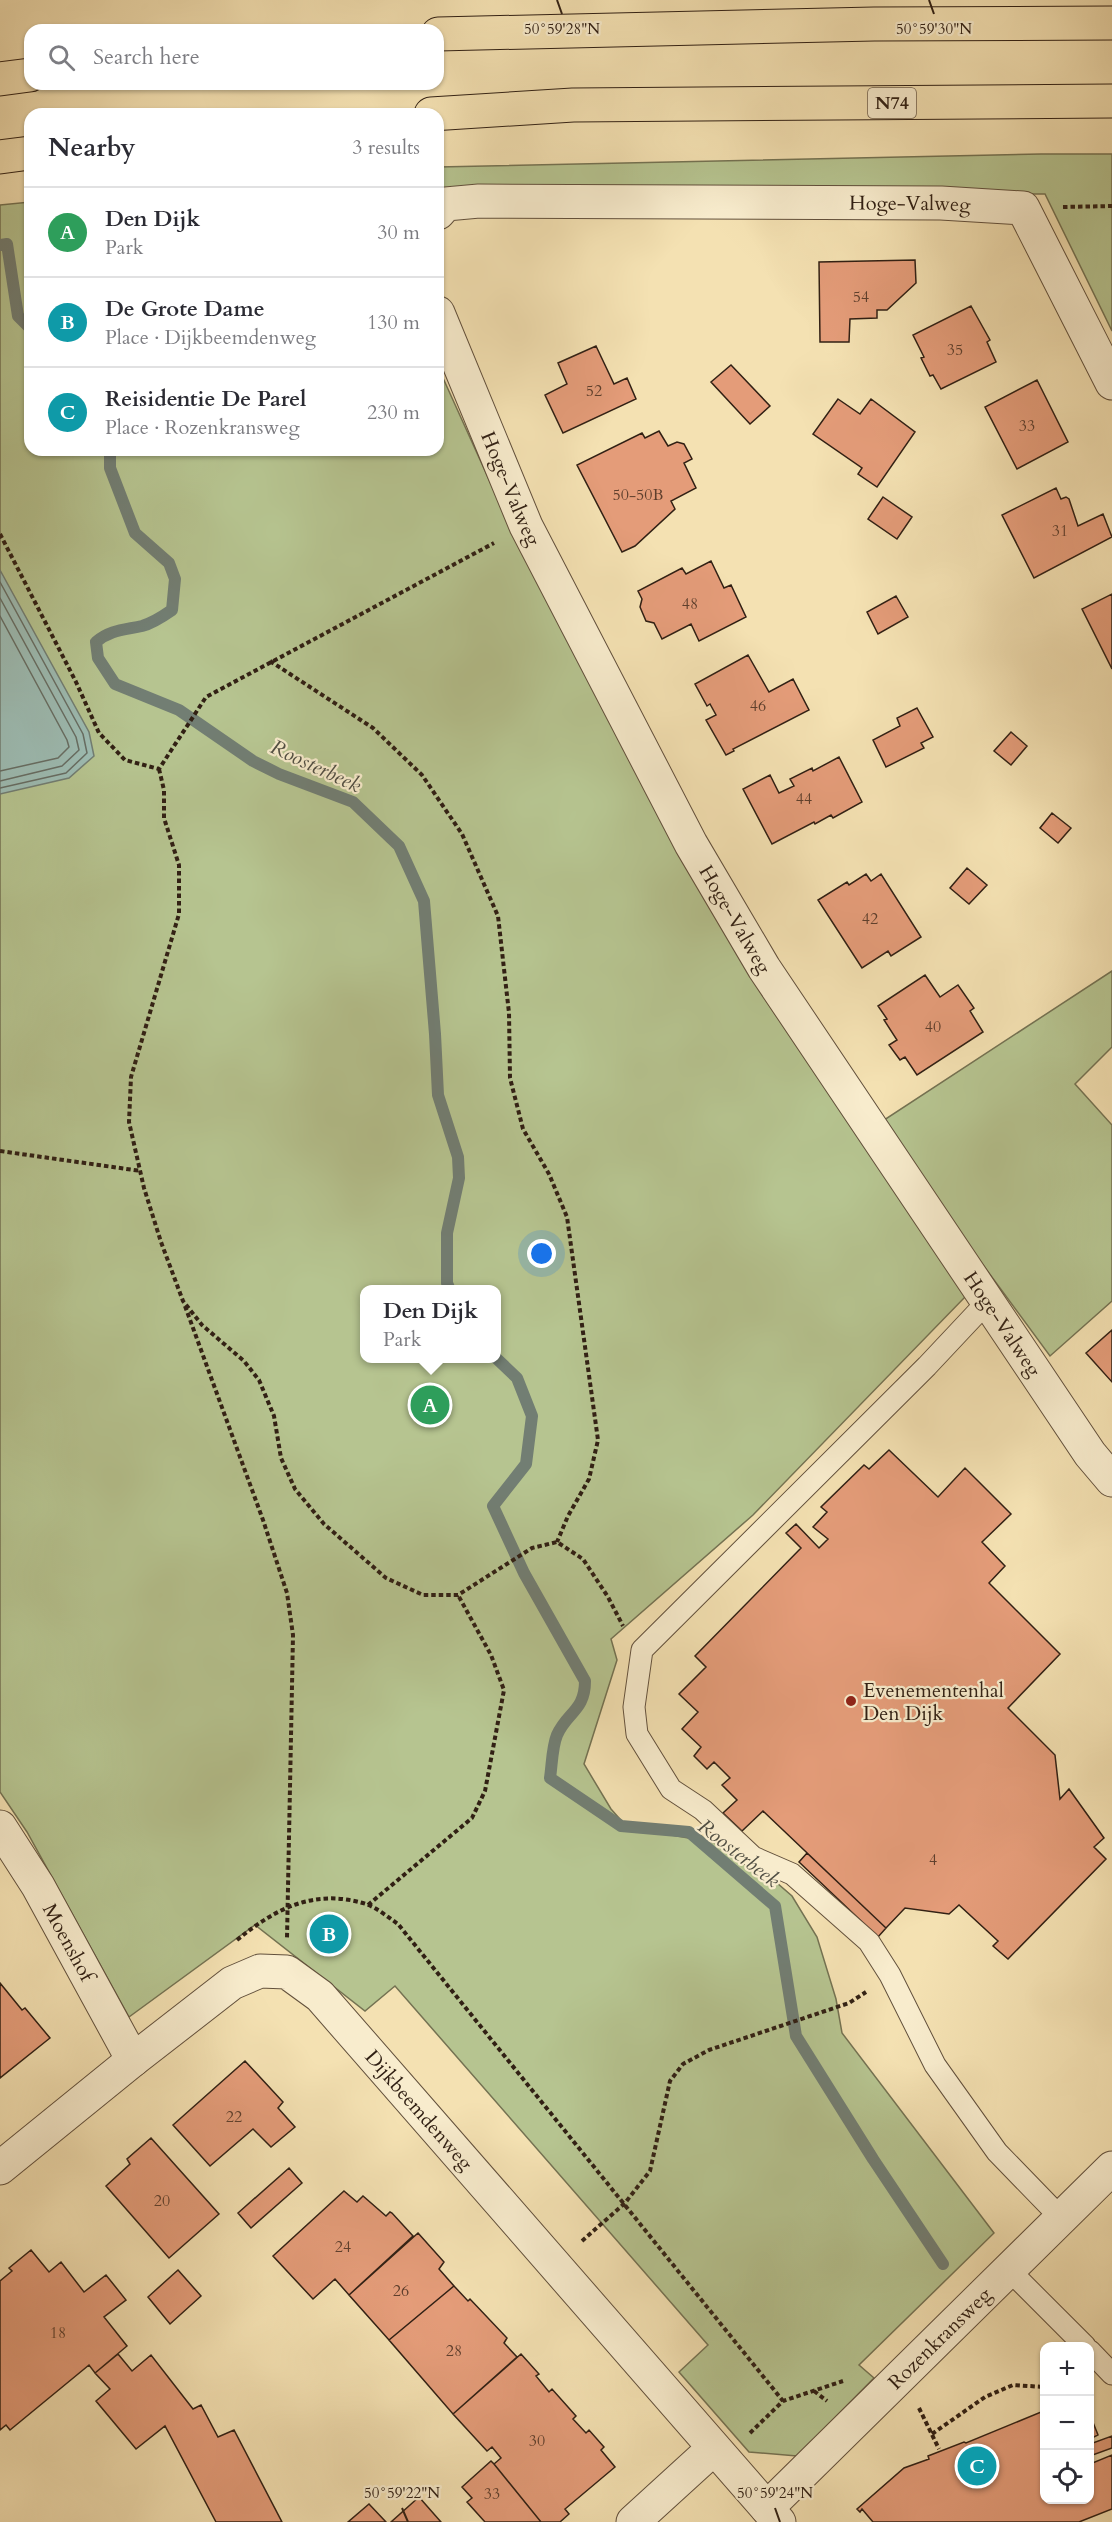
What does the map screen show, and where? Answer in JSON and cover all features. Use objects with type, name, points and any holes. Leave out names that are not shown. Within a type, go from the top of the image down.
[{"type":"highway","points":[[444,34],[874,24],[1112,23]]},
{"type":"highway","points":[[0,79],[24,76]]},
{"type":"highway","name":"N74","points":[[444,113],[573,105],[1112,101]]},
{"type":"highway","points":[[0,157],[24,154]]},
{"type":"street","name":"Hoge-Valweg","points":[[444,206],[446,204],[479,201],[941,203],[1023,208]]},
{"type":"street","points":[[1023,208],[1112,383]]},
{"type":"street","name":"Hoge-Valweg","points":[[444,328],[526,526],[692,844],[764,968],[1090,1454],[1112,1480]]},
{"type":"street","name":"Moenshof","points":[[0,1827],[38,1886],[133,2060]]},
{"type":"street","points":[[0,2168],[232,1983],[260,1971],[287,1972]]},
{"type":"street","name":"Dijkbeemdenweg","points":[[287,1972],[320,1995],[773,2515]]},
{"type":"street","name":"Rozenkransweg","points":[[773,2515],[1009,2270],[1112,2168]]},
{"type":"street","points":[[633,2522],[718,2454]]},
{"type":"lane","points":[[987,1301],[927,1365],[642,1650],[634,1707],[637,1734],[671,1789],[703,1810],[753,1857],[792,1874],[869,1942],[890,1976],[935,2065],[997,2152],[1061,2218]]},
{"type":"lane","points":[[1009,2270],[1081,2342]]},
{"type":"lane","points":[[1094,2356],[1112,2374]]},
{"type":"path","points":[[1023,208],[1112,207]]},
{"type":"path","points":[[287,1972],[293,1635],[286,1593],[263,1520],[160,1242],[129,1122],[131,1077],[179,914],[179,865],[164,818],[164,790],[159,769],[206,697],[526,526]]},
{"type":"path","points":[[0,534],[76,682],[99,733],[125,760],[159,769]]},
{"type":"path","points":[[270,661],[373,728],[422,775],[462,834],[498,916],[509,1012],[510,1078],[523,1129],[549,1174],[567,1217],[598,1440],[589,1479],[568,1516],[557,1542]]},
{"type":"path","points":[[0,1151],[141,1171]]},
{"type":"path","points":[[183,1301],[202,1325],[244,1360],[259,1380],[274,1416],[281,1458],[295,1489],[324,1524],[386,1578],[423,1595],[458,1595],[532,1548],[557,1542],[583,1558],[608,1597],[626,1632],[642,1650]]},
{"type":"path","points":[[368,1905],[472,1818],[485,1791],[504,1690],[491,1655],[458,1595]]},
{"type":"path","points":[[554,2264],[626,2204],[650,2171],[670,2081],[683,2064],[709,2049],[849,2003],[890,1976]]},
{"type":"path","points":[[939,2449],[932,2434],[985,2397],[1013,2385],[1040,2387]]},
{"type":"path","points":[[718,2454],[783,2401]]},
{"type":"green space","points":[[1112,154],[1112,331],[1045,194],[444,196],[444,167]]},
{"type":"green space","points":[[24,203],[24,456],[444,456],[444,380],[515,537],[763,996],[966,1296],[753,1515],[611,1639],[617,1660],[584,1764],[611,1809],[627,1827],[722,1844],[746,1856],[792,1896],[817,1937],[836,1999],[842,2033],[994,2233],[859,2365],[874,2378],[797,2456],[749,2452],[679,2372],[708,2345],[395,1986],[365,2011],[255,1925],[129,2017],[27,1832],[0,1792],[0,205]]},
{"type":"green space","points":[[1112,971],[1112,1047],[1075,1084],[1112,1125],[1112,1301],[1050,1356],[897,1148],[881,1122]]},
{"type":"water","points":[[0,570],[89,732],[94,756],[69,778],[0,794]]},
{"type":"building","points":[[915,260],[916,283],[887,310],[877,310],[877,318],[850,319],[849,342],[820,342],[819,262]]},
{"type":"building","points":[[971,306],[990,340],[987,342],[996,362],[941,389],[933,375],[930,376],[913,335]]},
{"type":"building","points":[[596,346],[614,384],[627,378],[636,399],[563,433],[545,395],[567,384],[558,363]]},
{"type":"building","points":[[731,365],[770,406],[750,424],[711,382]]},
{"type":"building","points":[[1037,380],[1068,442],[1017,469],[985,407]]},
{"type":"building","points":[[838,399],[860,414],[871,399],[915,432],[877,487],[858,474],[862,468],[813,434]]},
{"type":"building","points":[[659,431],[668,446],[677,442],[684,444],[692,459],[684,463],[696,488],[671,501],[675,509],[635,546],[622,552],[577,465],[642,433],[645,438]]},
{"type":"building","points":[[1056,488],[1061,499],[1066,497],[1069,499],[1078,526],[1103,514],[1112,537],[1034,578],[1002,515]]},
{"type":"building","points":[[883,497],[912,517],[897,539],[868,519]]},
{"type":"building","points":[[711,561],[724,588],[731,585],[746,617],[699,641],[691,624],[662,639],[654,623],[646,621],[640,607],[642,599],[638,591],[682,568],[686,574]]},
{"type":"building","points":[[1112,594],[1112,669],[1082,609]]},
{"type":"building","points":[[896,596],[908,617],[878,634],[867,612]]},
{"type":"building","points":[[748,655],[769,692],[793,679],[809,710],[733,749],[734,751],[726,755],[706,720],[716,715],[710,704],[707,706],[695,684]]},
{"type":"building","points":[[917,708],[933,737],[921,743],[924,748],[886,767],[873,740],[900,726],[897,718]]},
{"type":"building","points":[[1011,732],[1027,746],[1011,765],[994,751]]},
{"type":"building","points":[[839,757],[862,802],[833,818],[831,815],[815,824],[814,822],[772,844],[743,789],[770,775],[779,793],[794,786],[790,779],[812,768],[813,771]]},
{"type":"building","points":[[1052,813],[1071,828],[1058,843],[1040,828]]},
{"type":"building","points":[[967,868],[987,885],[969,904],[950,888]]},
{"type":"building","points":[[866,874],[871,881],[881,874],[921,937],[891,956],[888,951],[862,968],[818,900],[847,882],[849,885]]},
{"type":"building","points":[[925,975],[940,997],[958,985],[974,1008],[970,1011],[983,1032],[917,1075],[905,1057],[900,1060],[889,1045],[897,1040],[878,1006]]},
{"type":"building","points":[[1112,1330],[1112,1382],[1086,1353]]},
{"type":"building","name":"Evenementenhal Den Dijk","points":[[889,1450],[938,1497],[965,1468],[1011,1514],[982,1542],[1005,1566],[989,1583],[1060,1654],[1008,1708],[1055,1755],[1060,1799],[1069,1789],[1104,1838],[1094,1847],[1106,1859],[1008,1959],[993,1946],[998,1941],[959,1905],[949,1914],[905,1908],[886,1928],[763,1811],[742,1831],[723,1813],[737,1800],[722,1785],[730,1778],[714,1762],[707,1769],[694,1756],[701,1747],[682,1729],[698,1712],[679,1694],[706,1667],[695,1656],[801,1548],[786,1533],[796,1524],[819,1548],[828,1539],[813,1527],[827,1512],[821,1507],[864,1465],[869,1469]]},
{"type":"building","points":[[807,1853],[886,1928],[878,1937],[799,1862]]},
{"type":"building","points":[[0,1983],[22,2010],[25,2008],[50,2038],[0,2078]]},
{"type":"building","points":[[245,2061],[283,2102],[278,2108],[295,2127],[271,2147],[253,2129],[210,2166],[173,2125]]},
{"type":"building","points":[[151,2138],[219,2214],[169,2258],[106,2186],[130,2164],[127,2159]]},
{"type":"building","points":[[289,2168],[302,2183],[251,2228],[238,2213]]},
{"type":"building","points":[[344,2191],[357,2202],[363,2196],[386,2216],[392,2213],[413,2236],[349,2295],[335,2279],[313,2299],[273,2256]]},
{"type":"building","points":[[418,2233],[444,2262],[439,2269],[454,2286],[389,2340],[349,2295]]},
{"type":"building","points":[[31,2250],[49,2272],[61,2262],[84,2292],[106,2275],[126,2300],[104,2317],[127,2346],[95,2373],[89,2365],[10,2430],[6,2425],[0,2430],[0,2281],[12,2271],[9,2268]]},
{"type":"building","points":[[178,2270],[201,2296],[170,2324],[148,2297]]},
{"type":"building","points":[[454,2286],[468,2301],[470,2299],[507,2338],[504,2343],[517,2357],[453,2414],[389,2340]]},
{"type":"building","points":[[118,2354],[132,2371],[151,2355],[193,2409],[201,2405],[218,2437],[234,2430],[282,2522],[216,2522],[165,2426],[136,2449],[96,2401],[110,2389],[95,2373]]},
{"type":"building","points":[[521,2354],[539,2374],[536,2376],[549,2392],[552,2389],[576,2416],[573,2419],[586,2433],[589,2430],[604,2447],[601,2450],[615,2467],[565,2509],[569,2514],[560,2522],[541,2522],[494,2464],[501,2458],[492,2447],[487,2451],[453,2414]]},
{"type":"building","points":[[1040,2412],[1040,2504],[1094,2504],[1094,2462],[1112,2455],[1112,2509],[1079,2522],[873,2522],[862,2509],[860,2512],[857,2509],[904,2468],[929,2459],[928,2456]]},
{"type":"building","points":[[1094,2425],[1098,2435],[1094,2437]]},
{"type":"building","points":[[1112,2436],[1112,2448],[1094,2455],[1094,2443]]},
{"type":"building","points":[[491,2461],[541,2522],[485,2522],[467,2502],[472,2498],[462,2487]]},
{"type":"building","points":[[419,2497],[441,2522],[391,2522]]},
{"type":"building","points":[[369,2504],[386,2522],[348,2522]]},
{"type":"waterway","name":"Roosterbeek","points":[[0,245],[7,244],[18,316],[24,322]]},
{"type":"waterway","name":"Roosterbeek","points":[[110,456],[110,468],[135,533],[169,563],[175,579],[172,610],[150,623],[112,633],[96,642],[98,658],[115,684],[179,710],[253,761],[279,774],[353,802],[399,846],[424,901],[438,1095],[458,1157],[459,1178],[447,1233],[448,1285]]},
{"type":"waterway","name":"Roosterbeek","points":[[501,1363],[517,1378],[532,1416],[526,1464],[493,1506],[524,1573],[585,1681],[579,1705],[557,1735],[550,1778],[621,1826],[689,1832],[775,1906],[796,2036],[873,2159],[943,2264]]},
{"type":"place","name":"Den Dijk","points":[[430,1405]]},
{"type":"place","name":"Evenementenhal Den Dijk","points":[[851,1701]]},
{"type":"place","name":"De Grote Dame","points":[[329,1934]]},
{"type":"place","name":"Reisidentie De Parel","points":[[977,2466]]}]
